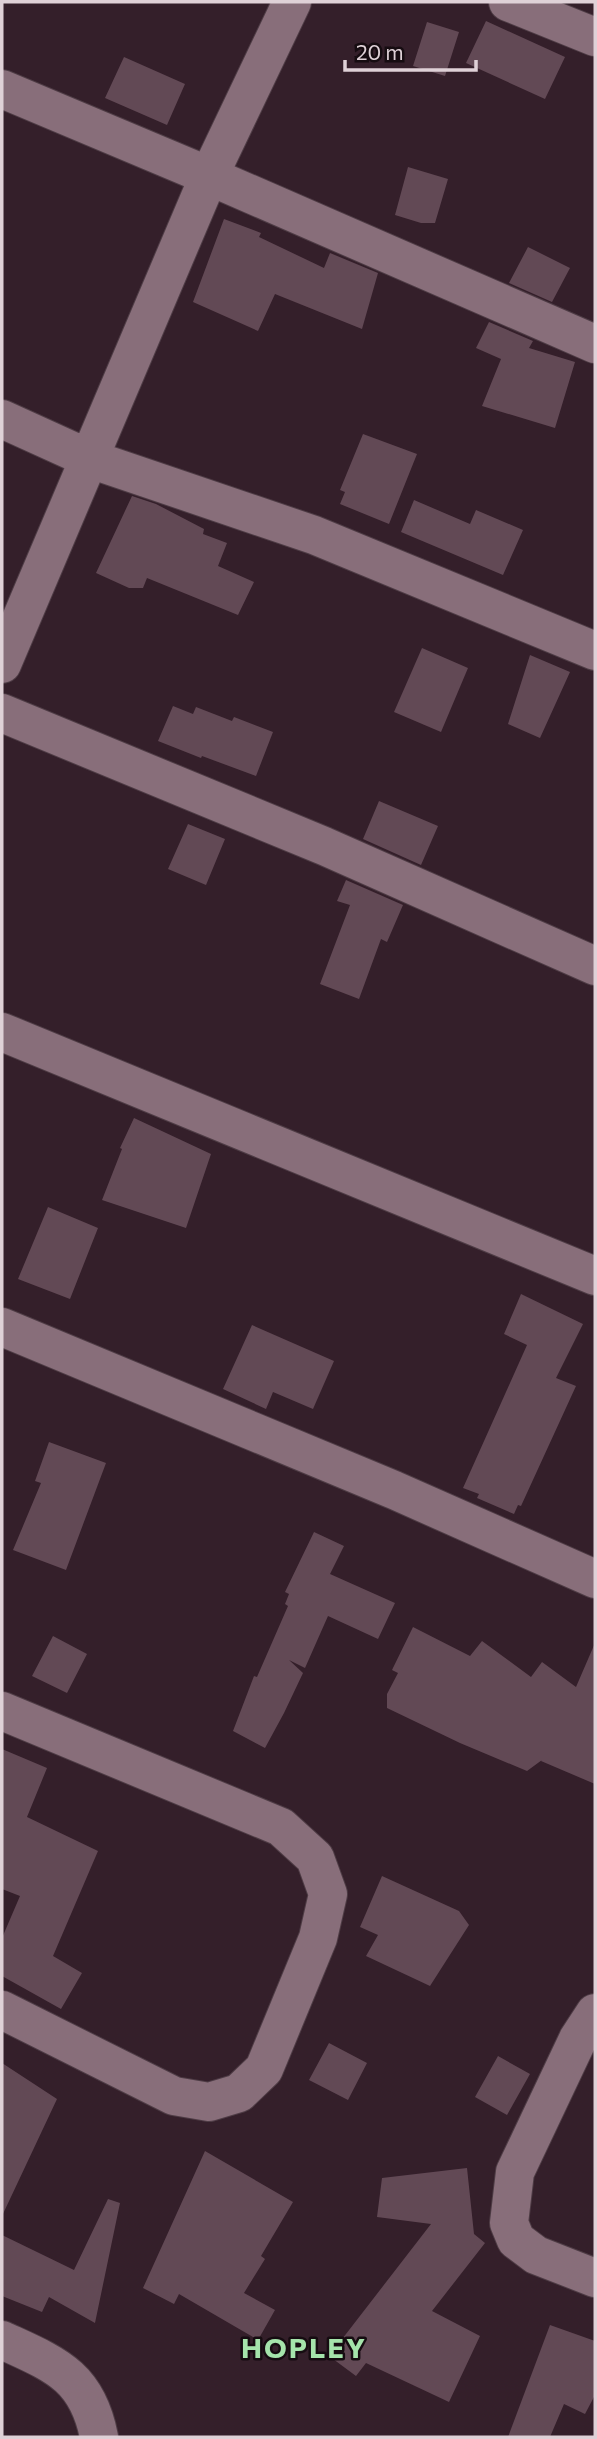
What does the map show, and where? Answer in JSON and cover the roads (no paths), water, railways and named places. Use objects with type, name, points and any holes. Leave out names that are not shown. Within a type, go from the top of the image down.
[{"type":"street","points":[[2,664],[209,176],[292,2]]},
{"type":"street","points":[[508,2],[595,37]]},
{"type":"street","points":[[2,89],[595,344]]},
{"type":"street","points":[[2,419],[90,459],[314,535],[595,651]]},
{"type":"street","points":[[2,713],[324,846],[595,966]]},
{"type":"street","points":[[2,1032],[595,1276]]},
{"type":"street","points":[[2,1327],[369,1479],[595,1579]]},
{"type":"street","points":[[2,1711],[281,1827],[315,1858],[328,1895],[318,1938],[264,2069],[239,2093],[209,2102],[174,2096],[2,2010]]},
{"type":"street","points":[[595,2013],[578,2039],[515,2172],[509,2223],[516,2240],[536,2255],[595,2278]]},
{"type":"street","points":[[2,2340],[54,2364],[83,2392],[99,2437]]},
{"type":"district","name":"HOPLEY","points":[[304,2348]]}]
